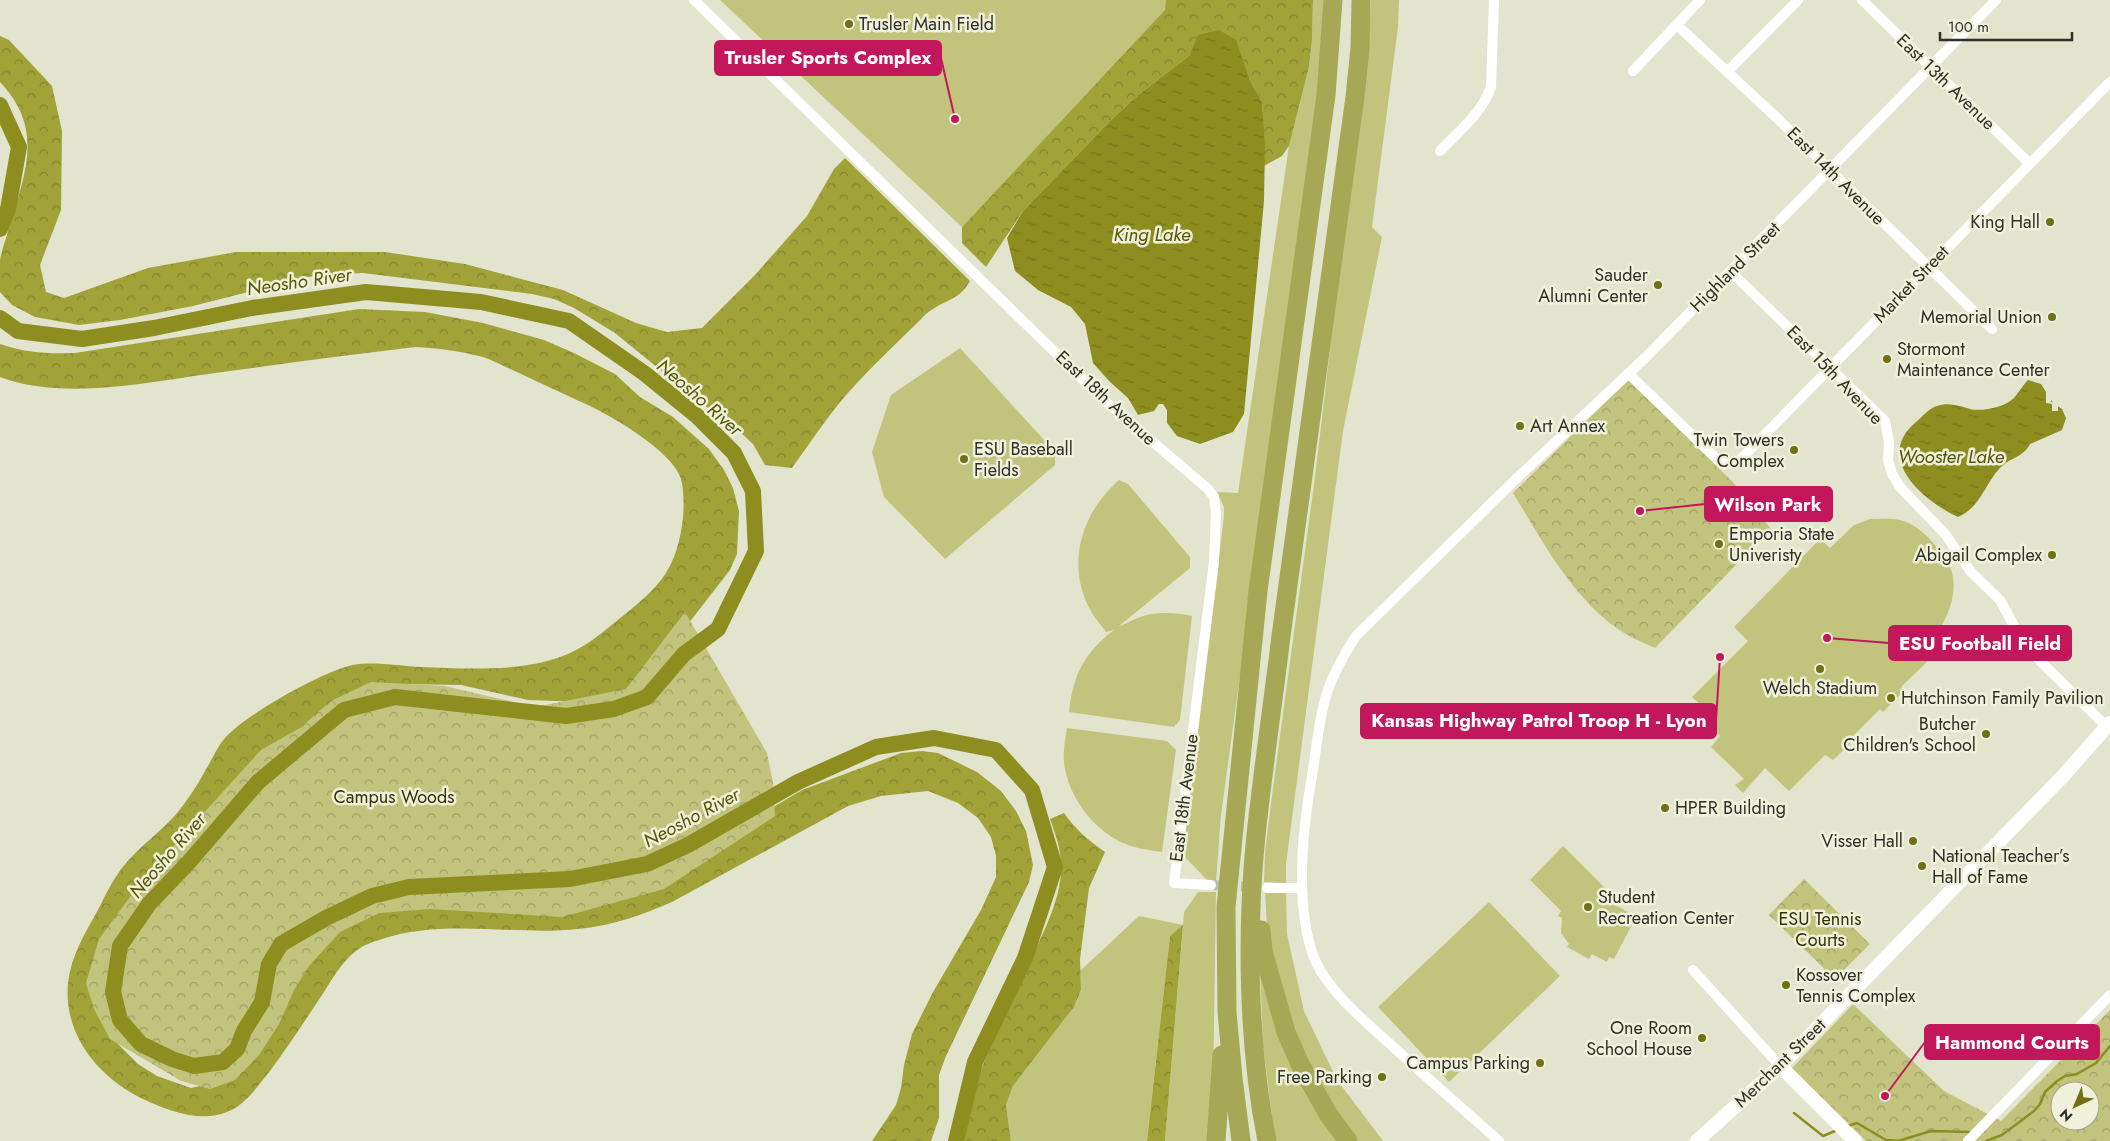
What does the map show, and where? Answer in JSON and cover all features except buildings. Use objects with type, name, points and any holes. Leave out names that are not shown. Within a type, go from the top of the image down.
[{"type":"highway","points":[[1241,1141],[1227,1012],[1226,907],[1258,591],[1326,95],[1333,0]]},
{"type":"highway","points":[[1267,1141],[1256,1062],[1251,986],[1251,923],[1256,838],[1312,395],[1355,97],[1360,48],[1361,0]]},
{"type":"highway","points":[[1255,858],[1262,951],[1286,1032],[1300,1064],[1328,1114],[1348,1141]]},
{"type":"highway","points":[[1216,1141],[1220,1074],[1227,1012]]},
{"type":"main road","name":"Merchant Street","points":[[1697,1141],[1780,1066],[2053,786],[2108,725]]},
{"type":"main road","points":[[1780,1066],[1855,1141]]},
{"type":"street","name":"East 18th Avenue","points":[[694,0],[1107,403],[1186,469],[1214,497],[1216,513],[1214,562],[1174,883],[1211,885]]},
{"type":"street","points":[[1440,150],[1478,112],[1486,100],[1491,87],[1494,0]]},
{"type":"street","points":[[1633,71],[1700,0]]},
{"type":"street","points":[[1728,71],[1798,0]]},
{"type":"street","name":"East 13th Avenue","points":[[1862,0],[2029,163]]},
{"type":"street","name":"Highland Street","points":[[1499,1141],[1448,1098],[1344,1000],[1314,957],[1309,940],[1302,888],[1308,799],[1327,692],[1343,656],[1356,636],[1730,272],[1996,0]]},
{"type":"street","name":"East 14th Avenue","points":[[1677,25],[1728,71],[1992,329]]},
{"type":"street","name":"Market Street","points":[[1628,372],[1721,464],[1731,464],[1739,461],[2110,82]]},
{"type":"street","name":"East 15th Avenue","points":[[1730,272],[1885,421],[1888,460],[1892,474],[1913,502],[1945,534],[1971,572],[2000,600],[2019,635],[2033,654],[2108,725]]},
{"type":"street","points":[[1267,888],[1302,888]]},
{"type":"street","points":[[1693,970],[1780,1066]]},
{"type":"street","points":[[1968,1141],[2110,996]]},
{"type":"green space","points":[[720,0],[1166,0],[1166,10],[962,227]]},
{"type":"green space","points":[[1166,0],[1313,0],[1309,67],[1289,146],[1282,156],[1264,166],[1262,102],[1249,78],[1190,55],[1137,96],[1111,120],[1023,211],[986,267],[962,243],[962,227],[1165,10]]},
{"type":"green space","points":[[1313,0],[1326,0],[1323,69],[1221,815],[1216,882],[1209,882],[1183,855],[1224,516],[1224,507],[1217,492],[1238,493],[1289,146],[1309,67]]},
{"type":"green space","points":[[1371,0],[1399,0],[1398,27],[1372,227],[1382,237],[1343,431],[1286,864],[1286,883],[1264,882],[1265,852],[1273,788],[1315,477],[1339,273],[1367,62]]},
{"type":"green space","points":[[0,36],[9,40],[52,86],[62,131],[61,210],[40,265],[46,292],[64,298],[148,268],[236,252],[385,252],[465,264],[563,290],[636,323],[667,332],[702,328],[755,275],[807,216],[834,169],[845,158],[970,281],[955,297],[936,307],[923,317],[865,374],[832,412],[792,468],[765,465],[753,444],[739,431],[696,399],[615,333],[574,308],[554,299],[532,294],[363,273],[333,274],[307,277],[193,306],[120,320],[79,325],[35,317],[12,305],[0,292],[0,261],[25,172],[27,136],[23,118],[14,100],[0,82]]},
{"type":"green space","points":[[359,309],[425,312],[483,323],[544,340],[615,374],[640,397],[673,417],[709,449],[724,470],[733,488],[739,511],[737,554],[730,570],[660,660],[645,676],[618,696],[584,702],[528,700],[461,685],[393,684],[103,1024],[119,1045],[138,1064],[157,1076],[191,1088],[209,1084],[312,951],[371,910],[688,858],[802,790],[901,753],[922,751],[938,753],[977,772],[1001,791],[1016,811],[1026,831],[1033,865],[1029,882],[946,1056],[939,1075],[939,1118],[931,1141],[872,1141],[896,1105],[912,1034],[933,992],[981,910],[996,877],[996,856],[991,837],[978,818],[958,803],[928,791],[881,796],[848,806],[672,902],[615,923],[591,928],[554,931],[455,928],[430,930],[406,933],[365,945],[350,956],[340,967],[283,1053],[255,1090],[237,1107],[225,1113],[214,1116],[189,1115],[154,1104],[127,1090],[112,1079],[87,1053],[71,1020],[68,1002],[68,983],[72,963],[79,945],[118,873],[128,860],[178,812],[196,787],[219,745],[235,729],[266,706],[285,695],[323,676],[353,665],[378,664],[480,669],[541,663],[559,657],[576,650],[595,638],[637,604],[666,574],[677,550],[683,518],[683,488],[676,469],[667,458],[628,427],[601,411],[483,357],[449,350],[415,347],[135,385],[78,389],[51,388],[25,384],[0,377],[0,344],[37,352],[75,353]]},
{"type":"green space","name":"ESU Baseball Fields","points":[[960,348],[1055,452],[1055,465],[945,559],[884,497],[872,452],[891,395]]},
{"type":"green space","points":[[1628,380],[1732,481],[1771,529],[1655,648],[1618,629],[1601,616],[1586,600],[1559,566],[1513,493]]},
{"type":"green space","points":[[1119,480],[1128,484],[1190,557],[1190,568],[1118,627],[1147,615],[1170,613],[1192,616],[1180,720],[1174,727],[1069,712],[1077,676],[1082,666],[1095,647],[1114,630],[1106,632],[1092,613],[1079,578],[1078,560],[1086,525],[1106,494]]},
{"type":"green space","name":"Welch Stadium","points":[[1870,519],[1896,519],[1914,526],[1931,540],[1950,566],[1953,590],[1949,611],[1927,647],[1935,654],[1901,687],[1904,691],[1883,712],[1880,709],[1852,737],[1850,744],[1833,760],[1825,755],[1789,791],[1765,768],[1743,793],[1735,785],[1744,779],[1711,747],[1720,736],[1698,713],[1704,708],[1692,697],[1748,641],[1734,627],[1820,539],[1830,548],[1854,525]]},
{"type":"green space","name":"Campus Woods","points":[[685,612],[767,753],[773,783],[775,816],[664,889],[562,917],[430,909],[379,913],[340,932],[309,966],[294,990],[279,1024],[259,1055],[235,1080],[210,1089],[181,1081],[110,1039],[94,1009],[86,983],[99,939],[141,882],[261,750],[300,728],[331,701],[371,682],[445,686],[535,707],[626,689]]},
{"type":"green space","points":[[1067,728],[1167,741],[1176,750],[1162,852],[1136,848],[1116,839],[1094,823],[1085,812],[1071,788],[1064,763]]},
{"type":"green space","points":[[1064,813],[1093,844],[1105,852],[1089,888],[1080,959],[1081,990],[1074,1007],[1013,1086],[1006,1105],[1011,1141],[963,1141],[973,1094],[981,1070],[1055,904],[1060,882],[1061,857],[1050,819]]},
{"type":"green space","name":"Student Recreation Center","points":[[1563,846],[1617,900],[1613,904],[1628,912],[1626,917],[1634,921],[1614,959],[1609,957],[1607,962],[1592,954],[1589,959],[1567,947],[1569,944],[1561,933],[1562,918],[1558,916],[1561,911],[1530,880]]},
{"type":"green space","name":"ESU Tennis Courts","points":[[1804,879],[1870,944],[1835,979],[1769,915]]},
{"type":"green space","points":[[1265,891],[1286,893],[1287,934],[1304,1011],[1337,1080],[1383,1141],[1355,1141],[1339,1119],[1289,1025],[1267,928]]},
{"type":"green space","points":[[1198,892],[1216,892],[1213,1095],[1210,1141],[1165,1141],[1183,926],[1170,936],[1147,1141],[1011,1141],[1006,1105],[1013,1086],[1074,1007],[1081,990],[1080,971],[1139,916],[1183,925],[1184,912]]},
{"type":"green space","points":[[1489,902],[1560,976],[1449,1082],[1378,1007]]},
{"type":"green space","points":[[1183,925],[1165,1141],[1147,1141],[1170,936]]},
{"type":"green space","points":[[1260,965],[1343,1141],[1275,1141],[1263,1045]]},
{"type":"green space","points":[[1853,1004],[1944,1091],[2001,1121],[2110,1010],[2110,1141],[1866,1141],[1792,1068]]},
{"type":"water","name":"King Lake","points":[[1219,30],[1236,40],[1249,78],[1262,102],[1265,147],[1264,201],[1244,414],[1233,432],[1200,444],[1177,436],[1167,423],[1167,410],[1163,404],[1159,404],[1154,411],[1138,415],[1128,398],[1093,363],[1085,324],[1071,307],[1038,290],[1015,271],[1007,238],[1023,211],[1111,120],[1137,96],[1190,55],[1198,35]]},
{"type":"water","name":"Wooster Lake","points":[[2028,380],[2041,384],[2053,403],[2062,409],[2066,418],[2062,430],[2030,444],[2024,452],[2000,468],[1972,508],[1958,517],[1944,510],[1918,489],[1908,477],[1901,464],[1900,450],[1904,436],[1916,422],[1934,407],[1946,404],[1975,410],[1999,406],[2014,398]]},
{"type":"pier","points":[[2046,388],[2051,395],[2051,402],[2058,404],[2058,411],[2052,411],[2052,404],[2046,403]]},
{"type":"waterway","name":"Neosho River","points":[[0,105],[19,147],[8,209],[0,229]]},
{"type":"waterway","name":"Neosho River","points":[[0,318],[18,331],[82,339],[154,328],[252,308],[366,292],[481,302],[569,321],[644,373],[697,416],[734,453],[753,491],[756,551],[718,629],[684,654],[647,697],[614,709],[566,716],[395,697],[344,710],[258,782],[189,862],[149,904],[120,946],[113,992],[120,1020],[141,1044],[172,1059],[194,1066],[223,1062],[237,1049],[244,1031],[262,1002],[269,964],[281,944],[326,918],[372,896],[409,887],[570,879],[647,864],[688,845],[798,782],[876,747],[934,738],[996,750],[1032,790],[1055,867],[1025,958],[975,1062],[956,1141]]},
{"type":"waterway","points":[[1986,1141],[2002,1135],[2034,1111],[2040,1104],[2045,1092],[2057,1081],[2065,1076],[2077,1074],[2096,1063],[2110,1046]]},
{"type":"waterway","points":[[1794,1113],[1823,1136],[1835,1131]]},
{"type":"waterway","points":[[1848,1126],[1857,1123],[1886,1140],[1898,1141],[1931,1131],[1969,1132]]},
{"type":"tunnel","points":[[1211,885],[1256,887]]},
{"type":"place","name":"Trusler Main Field","points":[[849,24]]},
{"type":"place","name":"Trusler Sports Complex","points":[[955,119]]},
{"type":"place","name":"King Hall","points":[[2050,222]]},
{"type":"place","name":"Sauder Alumni Center","points":[[1658,285]]},
{"type":"place","name":"Memorial Union","points":[[2052,317]]},
{"type":"place","name":"Stormont Maintenance Center","points":[[1887,359]]},
{"type":"place","name":"Art Annex","points":[[1520,426]]},
{"type":"place","name":"Twin Towers Complex","points":[[1794,450]]},
{"type":"place","name":"ESU Baseball Fields","points":[[964,459]]},
{"type":"place","name":"Wilson Park","points":[[1640,511]]},
{"type":"place","name":"Emporia State Univeristy","points":[[1719,544]]},
{"type":"place","name":"Abigail Complex","points":[[2052,555]]},
{"type":"place","name":"ESU Football Field","points":[[1827,638]]},
{"type":"place","name":"Kansas Highway Patrol Troop H - Lyon","points":[[1720,657]]},
{"type":"place","name":"Welch Stadium","points":[[1820,669]]},
{"type":"place","name":"Hutchinson Family Pavilion","points":[[1891,698]]},
{"type":"place","name":"Butcher Children's School","points":[[1986,734]]},
{"type":"place","name":"HPER Building","points":[[1665,808]]},
{"type":"place","name":"Visser Hall","points":[[1913,841]]},
{"type":"place","name":"National Teacher’s Hall of Fame","points":[[1922,866]]},
{"type":"place","name":"Student Recreation Center","points":[[1588,907]]},
{"type":"place","name":"Kossover Tennis Complex","points":[[1786,985]]},
{"type":"place","name":"One Room School House","points":[[1702,1038]]},
{"type":"place","name":"Campus Parking","points":[[1540,1063]]},
{"type":"place","name":"Free Parking","points":[[1382,1077]]},
{"type":"place","name":"Hammond Courts","points":[[1885,1096]]}]
